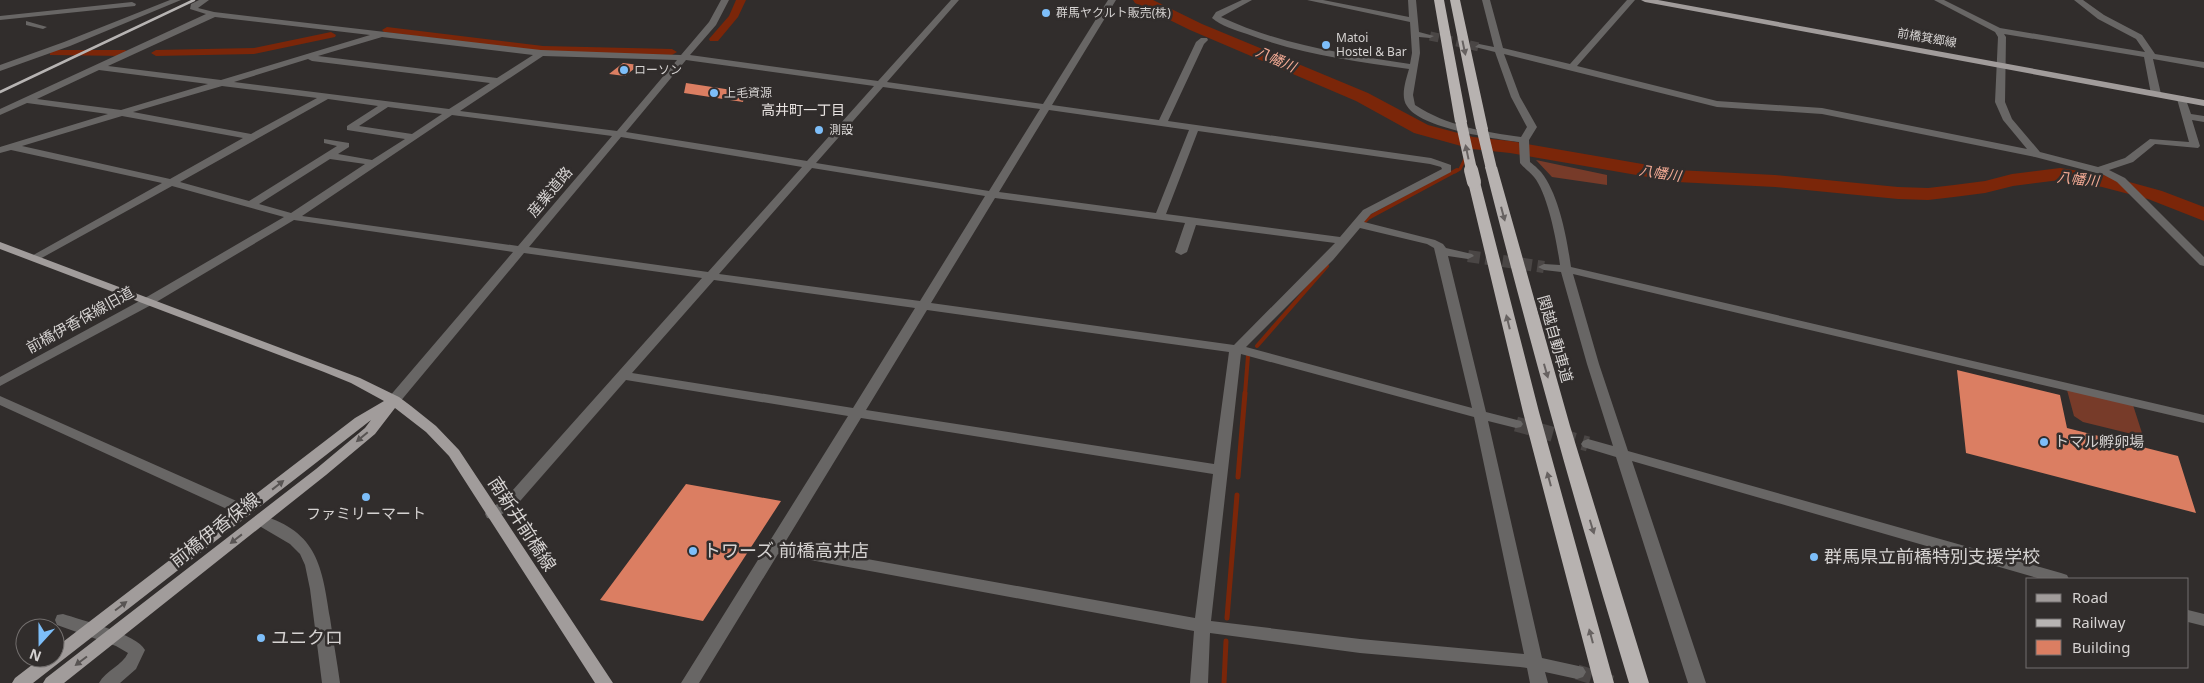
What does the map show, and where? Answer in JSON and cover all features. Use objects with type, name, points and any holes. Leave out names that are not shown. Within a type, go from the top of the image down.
[{"type":"highway","points":[[1439,0],[1474,182],[1531,412],[1604,683]]},
{"type":"highway","name":"関越自動車道","points":[[1455,0],[1491,167],[1559,416],[1639,683]]},
{"type":"main road","name":"前橋箕郷線","points":[[1645,0],[2204,103]]},
{"type":"main road","points":[[0,245],[276,352],[350,377],[394,400]]},
{"type":"main road","name":"前橋伊香保線","points":[[65,649],[360,421],[394,400]]},
{"type":"main road","name":"前橋伊香保線","points":[[52,683],[370,431],[394,400]]},
{"type":"main road","name":"南新井前橋線","points":[[394,400],[419,418],[454,453],[604,683]]},
{"type":"main road","name":"前橋伊香保線","points":[[21,683],[40,668]]},
{"type":"street","points":[[0,68],[67,44],[177,0]]},
{"type":"street","points":[[205,0],[195,5],[194,9],[214,14],[541,53],[684,57],[1195,128],[1442,164],[1448,167],[1447,170],[1367,212],[1329,258],[1237,348],[1234,356],[1202,626],[1199,683]]},
{"type":"street","name":"産業道路","points":[[394,400],[713,23],[725,0]]},
{"type":"street","points":[[492,514],[509,504],[955,0]]},
{"type":"street","points":[[690,683],[1112,0]]},
{"type":"street","points":[[1248,0],[1219,14],[1216,18],[1280,43],[1339,57],[1414,67]]},
{"type":"street","points":[[1311,0],[1414,20]]},
{"type":"street","points":[[1412,0],[1416,53],[1408,95],[1409,104],[1414,109],[1468,131],[1524,146]]},
{"type":"street","points":[[1486,0],[1498,51],[1514,95],[1532,127],[1524,146],[1524,163],[1539,176],[1548,192],[1562,242],[1566,269],[1593,364],[1698,683]]},
{"type":"street","points":[[1571,68],[1631,0]]},
{"type":"street","points":[[1938,0],[1998,30],[2204,65]]},
{"type":"street","points":[[2078,0],[2101,17],[2139,37],[2150,56],[2156,94]]},
{"type":"street","points":[[0,18],[132,4]]},
{"type":"street","points":[[0,112],[214,14]]},
{"type":"street","points":[[29,23],[43,27]]},
{"type":"street","points":[[1998,30],[2002,37],[2000,102],[2008,120],[2036,154]]},
{"type":"street","points":[[6,149],[382,34]]},
{"type":"street","points":[[1415,34],[1430,36]]},
{"type":"street","points":[[1162,124],[1200,42],[1204,40]]},
{"type":"street","points":[[1478,47],[1722,105],[1744,108],[1817,110],[2036,154],[2100,170],[2121,180],[2204,263]]},
{"type":"street","name":"前橋伊香保線旧道","points":[[0,382],[148,301],[292,217],[541,53]]},
{"type":"street","points":[[306,58],[498,81]]},
{"type":"street","points":[[98,67],[618,134],[991,194],[1343,241]]},
{"type":"street","points":[[34,258],[325,96]]},
{"type":"street","points":[[2100,170],[2128,160],[2153,141],[2195,146],[2182,99]]},
{"type":"street","points":[[26,100],[121,114],[252,137]]},
{"type":"street","points":[[387,104],[350,128],[414,137]]},
{"type":"street","points":[[2187,116],[2204,119]]},
{"type":"street","points":[[1160,216],[1195,128]]},
{"type":"street","points":[[249,205],[346,144],[327,141]]},
{"type":"street","points":[[6,149],[170,182],[292,217],[922,306],[1237,348],[1516,424]]},
{"type":"street","points":[[329,156],[375,163]]},
{"type":"street","points":[[1181,252],[1192,220]]},
{"type":"street","points":[[1357,224],[1430,242],[1438,246],[1441,251],[1480,414],[1539,683]]},
{"type":"street","points":[[1441,251],[1468,256]]},
{"type":"street","points":[[1544,267],[1566,269],[2204,419]]},
{"type":"street","points":[[623,376],[1220,470]]},
{"type":"street","points":[[0,400],[245,511]]},
{"type":"street","points":[[1588,444],[2056,578]]},
{"type":"street","points":[[260,520],[288,534],[304,549],[312,564],[319,590],[331,683]]},
{"type":"street","points":[[774,548],[1202,626],[1360,646],[1534,662],[1577,672]]},
{"type":"street","points":[[2189,616],[2204,620]]},
{"type":"street","points":[[65,621],[122,641],[137,650],[137,656],[132,663],[108,683]]},
{"type":"shaded area","points":[[1536,160],[1607,175],[1607,185],[1552,177]]},
{"type":"shaded area","points":[[2067,390],[2133,405],[2142,433],[2136,435],[2083,422],[2074,416]]},
{"type":"building","name":"ローソン","points":[[623,63],[639,65],[625,76],[609,74]]},
{"type":"building","name":"上毛資源","points":[[686,83],[745,92],[743,102],[684,93]]},
{"type":"building","name":"トマル孵卵場","points":[[1957,370],[2060,395],[2067,428],[2178,456],[2196,513],[1966,453]]},
{"type":"building","name":"トワーズ 前橋高井店","points":[[686,484],[781,501],[703,621],[600,600]]},
{"type":"waterway","points":[[714,39],[733,17],[741,0]]},
{"type":"waterway","name":"八幡川","points":[[1141,0],[1196,27],[1362,97],[1421,129],[1472,143],[1510,147],[1677,176],[1775,181],[1898,193],[1928,194],[1954,191],[1985,187],[2012,180],[2060,174],[2104,181],[2155,195],[2204,215]]},
{"type":"waterway","points":[[387,30],[543,49],[672,52]]},
{"type":"waterway","points":[[156,53],[254,51],[331,35]]},
{"type":"waterway","points":[[54,53],[125,53]]},
{"type":"waterway","points":[[1455,172],[1460,169],[1466,157]]},
{"type":"waterway","points":[[1364,222],[1368,218],[1457,170]]},
{"type":"waterway","points":[[1257,346],[1327,266]]},
{"type":"waterway","points":[[1245,394],[1248,356]]},
{"type":"waterway","points":[[1238,477],[1245,393]]},
{"type":"waterway","points":[[1227,618],[1237,495]]},
{"type":"waterway","points":[[1224,683],[1226,641]]},
{"type":"tunnel","points":[[1430,36],[1479,47]]},
{"type":"tunnel","points":[[1468,256],[1544,267]]},
{"type":"tunnel","points":[[1516,424],[1588,444]]},
{"type":"tunnel","points":[[1577,672],[1612,683]]},
{"type":"railway","points":[[0,92],[194,0]]},
{"type":"place","name":"群馬ヤクルト販売(株)","points":[[1046,13]]},
{"type":"place","name":"Matoi Hostel & Bar","points":[[1326,45]]},
{"type":"place","name":"ローソン","points":[[624,70]]},
{"type":"place","name":"上毛資源","points":[[714,93]]},
{"type":"place","name":"測設","points":[[819,130]]},
{"type":"place","name":"トマル孵卵場","points":[[2044,442]]},
{"type":"place","name":"ファミリーマート","points":[[366,497]]},
{"type":"place","name":"トワーズ 前橋高井店","points":[[693,551]]},
{"type":"place","name":"群馬県立前橋特別支援学校","points":[[1814,557]]},
{"type":"place","name":"ユニクロ","points":[[261,638]]},
{"type":"district","name":"高井町一丁目","points":[[803,110]]}]
